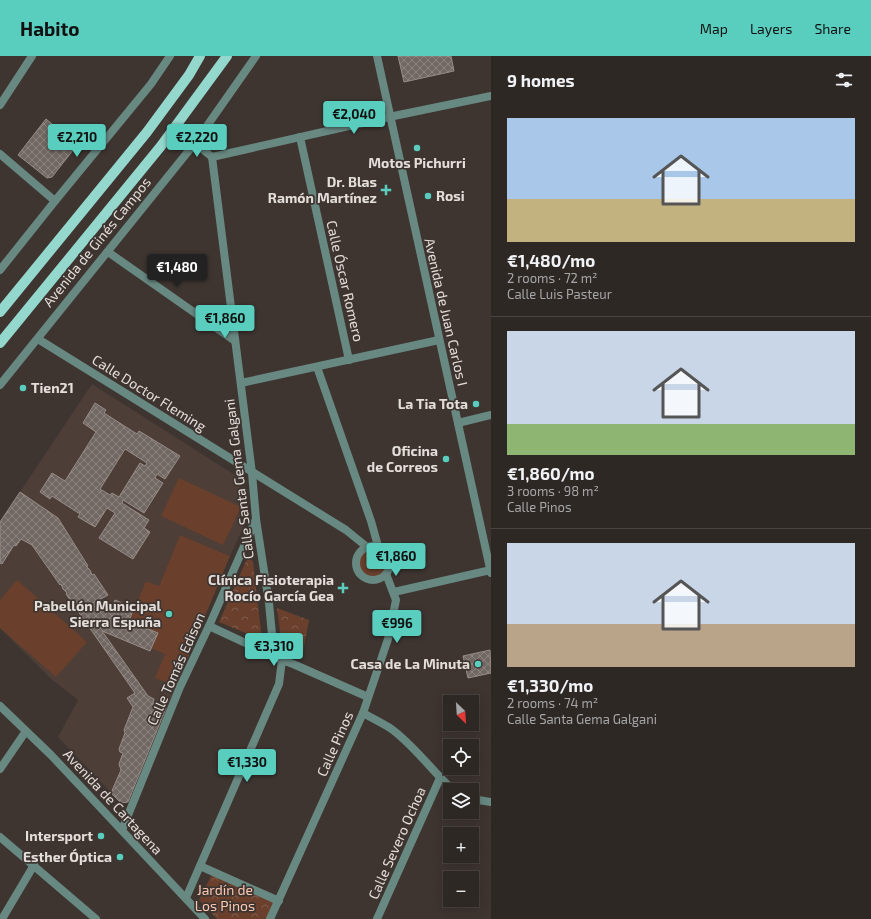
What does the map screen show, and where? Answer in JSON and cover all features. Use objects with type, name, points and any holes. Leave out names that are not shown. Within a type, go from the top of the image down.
[{"type":"main road","points":[[0,312],[147,132],[189,75],[200,56]]},
{"type":"main road","name":"Avenida de Ginés Campos","points":[[0,343],[173,131],[227,56]]},
{"type":"street","points":[[0,105],[32,56]]},
{"type":"street","points":[[0,270],[54,201],[151,84],[170,56]]},
{"type":"street","name":"Avenida de Ginés Campos","points":[[0,385],[195,143],[256,56]]},
{"type":"street","name":"Avenida de Juan Carlos I","points":[[377,56],[389,116],[491,571]]},
{"type":"street","points":[[195,143],[212,157],[389,116],[491,96]]},
{"type":"street","name":"Calle Óscar Romero","points":[[300,137],[349,360]]},
{"type":"street","points":[[0,154],[54,201]]},
{"type":"street","name":"Calle Santa Gema Galgani","points":[[212,157],[252,473],[256,519],[269,603],[273,644],[282,660]]},
{"type":"street","points":[[108,252],[235,341]]},
{"type":"street","name":"Calle Doctor Fleming","points":[[38,339],[346,530],[366,547]]},
{"type":"street","points":[[241,383],[439,340]]},
{"type":"street","points":[[317,367],[371,520],[378,546]]},
{"type":"street","points":[[458,423],[491,415]]},
{"type":"street","name":"Calle Tomás Edison","points":[[122,830],[180,687],[209,626],[256,519]]},
{"type":"street","points":[[378,546],[383,549],[389,558],[389,569],[386,574],[377,580],[365,579],[360,575],[355,565],[356,559],[358,554],[366,547],[378,546]]},
{"type":"street","points":[[394,592],[491,571]]},
{"type":"street","name":"Calle Pinos","points":[[270,919],[363,713],[392,625],[396,600],[386,574]]},
{"type":"street","points":[[209,626],[282,660],[368,697]]},
{"type":"street","points":[[186,898],[279,684],[282,660]]},
{"type":"street","name":"Avenida de Cartagena","points":[[0,706],[122,830],[205,919]]},
{"type":"street","points":[[363,713],[391,729],[406,742],[445,783]]},
{"type":"street","points":[[0,769],[26,731]]},
{"type":"street","name":"Calle Severo Ochoa","points":[[377,919],[440,778]]},
{"type":"street","points":[[479,800],[491,802]]},
{"type":"street","points":[[0,837],[96,919]]},
{"type":"street","points":[[2,919],[34,865]]},
{"type":"street","points":[[200,866],[279,901]]},
{"type":"shaded area","points":[[92,384],[238,477],[246,521],[230,556],[180,535],[159,586],[146,581],[129,621],[158,633],[176,686],[128,802],[121,803],[58,737],[78,700],[50,678],[0,628],[0,522]]},
{"type":"green space","points":[[179,478],[241,507],[223,545],[161,516]]},
{"type":"green space","name":"Pabellón Municipal Sierra Espuña","points":[[180,535],[230,556],[176,686],[155,678],[165,654],[151,648],[157,633],[129,621],[146,581],[159,586]]},
{"type":"green space","points":[[372,548],[378,549],[386,557],[386,569],[378,577],[372,578],[366,577],[358,569],[357,563],[358,557],[366,549]]},
{"type":"green space","points":[[248,559],[251,559],[253,562],[262,640],[219,622]]},
{"type":"green space","points":[[17,580],[87,642],[56,677],[0,628],[0,600]]},
{"type":"green space","points":[[277,608],[309,620],[302,658],[290,653],[282,645]]},
{"type":"green space","name":"Jardín de Los Pinos","points":[[214,870],[276,898],[267,919],[217,919],[199,900]]},
{"type":"building","points":[[398,56],[451,56],[454,71],[404,82]]},
{"type":"building","points":[[46,119],[77,145],[52,177],[47,178],[18,155]]},
{"type":"building","points":[[95,403],[106,410],[104,413],[137,434],[139,431],[180,456],[165,479],[157,474],[155,478],[163,483],[144,513],[123,500],[122,503],[149,520],[144,528],[150,532],[133,559],[99,538],[115,513],[107,508],[95,527],[78,517],[80,514],[52,496],[50,499],[40,492],[52,473],[65,481],[96,432],[83,423]],"holes":[[[125,449],[147,463],[145,466],[140,463],[119,497],[112,493],[110,495],[100,489]]]},
{"type":"building","points":[[20,492],[58,518],[88,566],[86,566],[92,575],[94,574],[108,595],[97,601],[111,610],[115,600],[134,608],[129,621],[158,633],[150,651],[102,631],[148,696],[154,699],[153,703],[166,708],[128,802],[121,803],[111,793],[121,770],[119,764],[123,753],[120,752],[119,749],[125,733],[124,730],[133,707],[127,698],[135,693],[66,594],[67,593],[61,584],[60,585],[32,545],[21,539],[16,546],[14,545],[2,564],[0,563],[0,522]]},
{"type":"building","name":"Casa de La Minuta","points":[[490,650],[491,673],[468,678],[463,656]]},
{"type":"place","name":"Motos Pichurri","points":[[417,148]]},
{"type":"place","name":"Dr. Blas Ramón Martínez","points":[[386,190]]},
{"type":"place","name":"Rosi","points":[[428,196]]},
{"type":"place","name":"Tien21","points":[[23,388]]},
{"type":"place","name":"La Tia Tota","points":[[476,404]]},
{"type":"place","name":"Oficina de Correos","points":[[446,459]]},
{"type":"place","name":"Clínica Fisioterapia Rocío García Gea","points":[[343,588]]},
{"type":"place","name":"Pabellón Municipal Sierra Espuña","points":[[169,614]]},
{"type":"place","name":"Casa de La Minuta","points":[[478,664]]},
{"type":"place","name":"Intersport","points":[[101,836]]},
{"type":"place","name":"Esther Óptica","points":[[120,857]]}]
